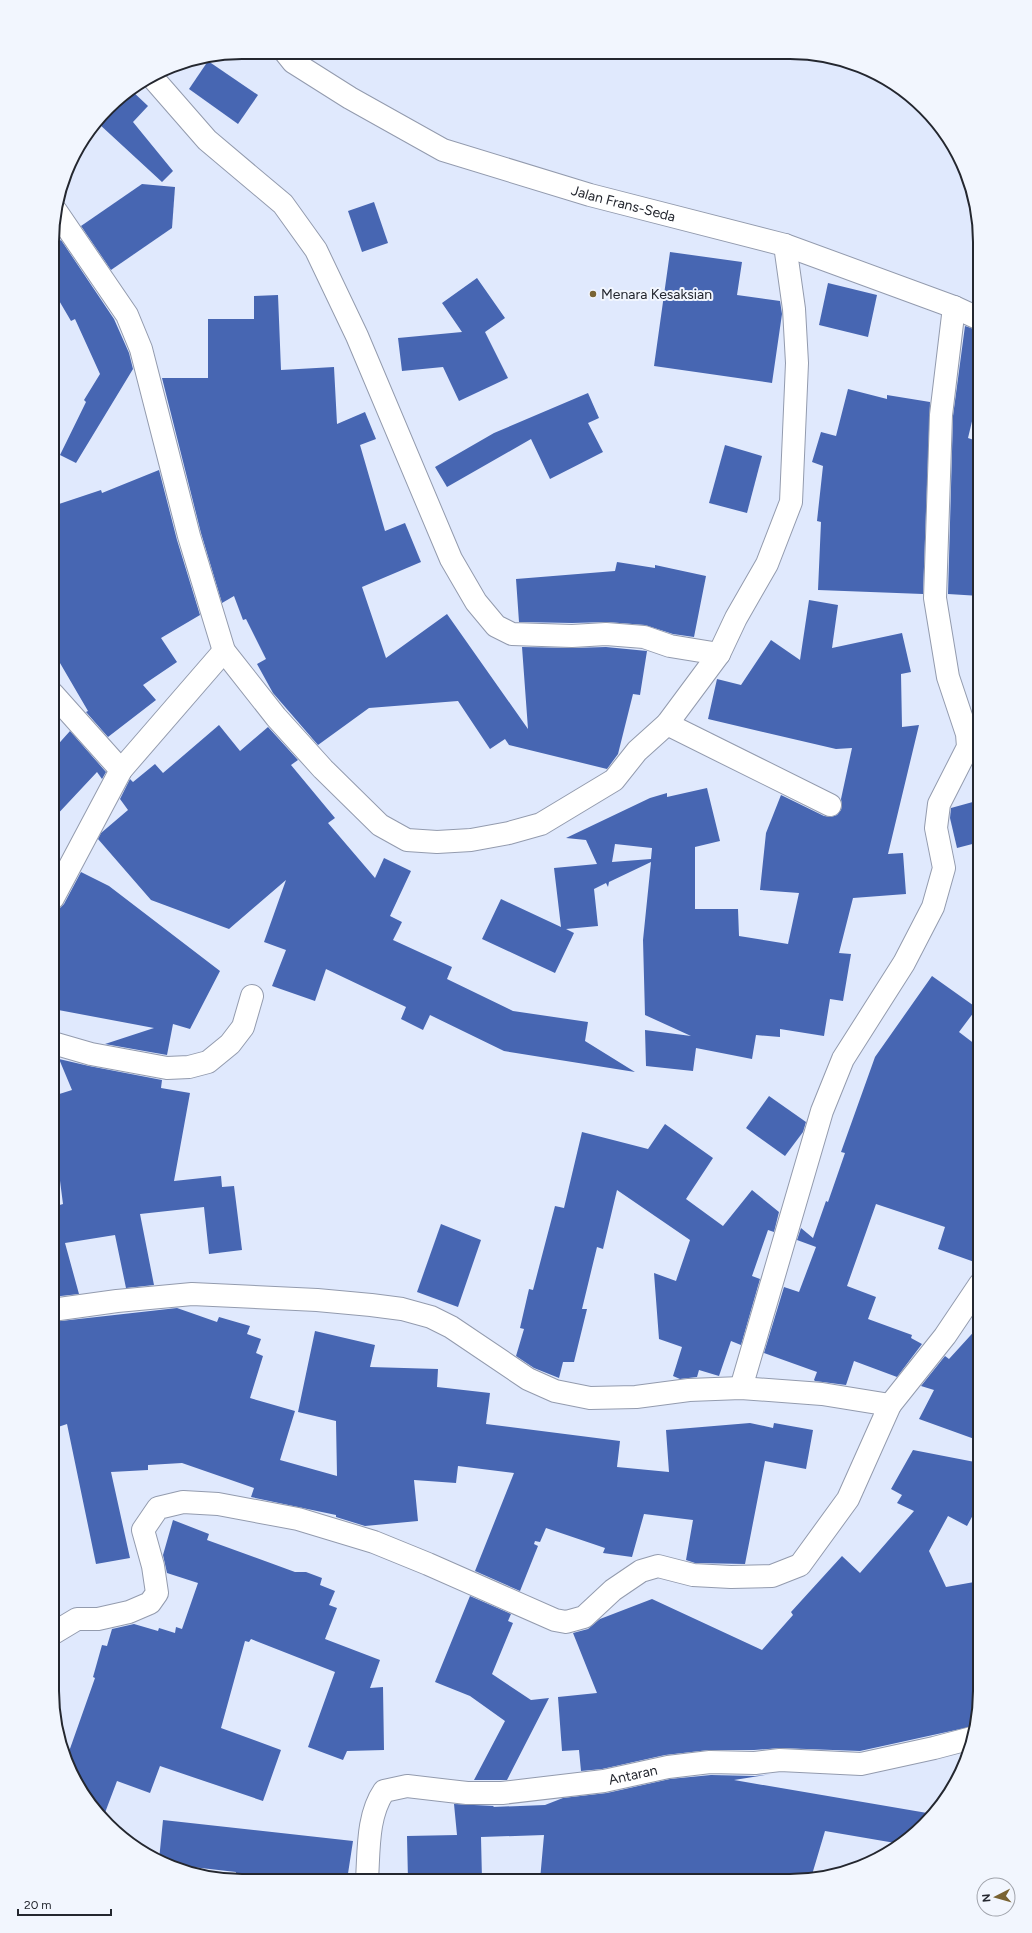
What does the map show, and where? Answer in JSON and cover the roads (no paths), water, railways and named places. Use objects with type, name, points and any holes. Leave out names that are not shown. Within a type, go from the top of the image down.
[{"type":"street","name":"Jalan Frans-Seda","points":[[291,59],[350,98],[444,150],[590,195],[785,245],[954,307],[973,316]]},
{"type":"street","points":[[155,81],[207,140],[284,204],[316,250],[357,336],[452,559],[476,602],[496,626],[512,634],[572,636],[606,634],[644,637],[670,646],[719,654]]},
{"type":"street","points":[[61,218],[127,315],[141,349],[189,536],[224,651],[276,717],[323,769],[380,825],[407,840],[437,842],[471,840],[509,833],[541,824],[614,780],[637,751],[667,724],[719,654],[736,618],[767,564],[791,502],[797,363],[794,308],[785,245]]},
{"type":"street","points":[[741,1388],[822,1111],[842,1059],[904,963],[933,907],[944,868],[936,828],[939,804],[971,758],[968,748],[967,734],[948,677],[935,598],[940,415],[954,307]]},
{"type":"street","points":[[59,887],[121,770],[224,651]]},
{"type":"street","points":[[59,701],[121,770]]},
{"type":"street","points":[[667,724],[830,805]]},
{"type":"street","points":[[59,1045],[91,1054],[167,1068],[189,1067],[208,1062],[230,1044],[243,1026],[252,996]]},
{"type":"street","points":[[59,1309],[192,1294],[317,1300],[371,1305],[402,1309],[431,1317],[451,1327],[528,1379],[555,1391],[590,1398],[636,1397],[689,1390],[741,1388],[822,1394],[890,1405]]},
{"type":"street","points":[[59,1630],[77,1620],[98,1619],[129,1612],[150,1603],[157,1593],[153,1566],[143,1530],[158,1508],[183,1502],[218,1504],[298,1519],[374,1542],[555,1620],[566,1622],[584,1617],[613,1590],[641,1571],[658,1566],[693,1575],[731,1577],[772,1576],[800,1565],[848,1499],[890,1405],[945,1336],[973,1294]]},
{"type":"street","name":"Antaran","points":[[367,1874],[372,1818],[376,1802],[384,1791],[407,1786],[467,1793],[502,1793],[604,1781],[668,1767],[710,1762],[754,1763],[780,1760],[861,1764],[967,1739]]},
{"type":"place","name":"Menara Kesaksian","points":[[593,294]]}]
